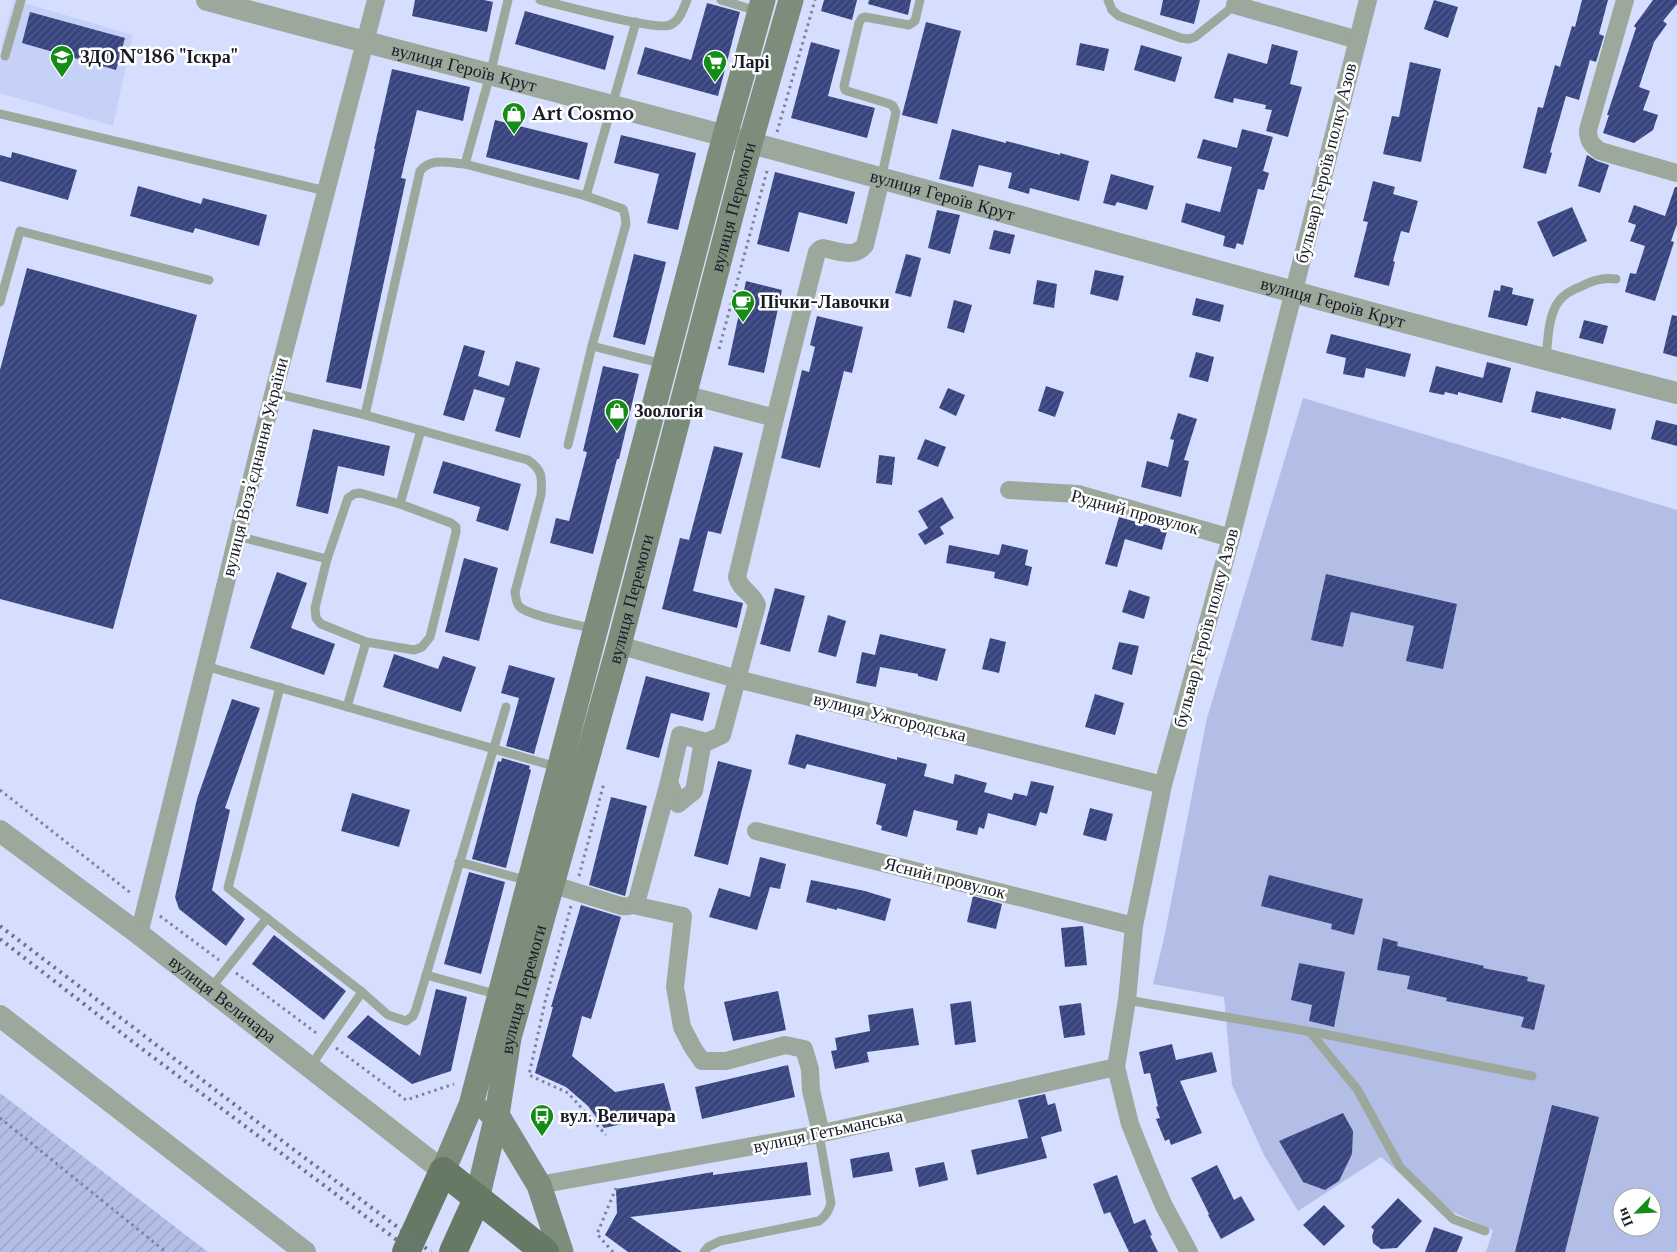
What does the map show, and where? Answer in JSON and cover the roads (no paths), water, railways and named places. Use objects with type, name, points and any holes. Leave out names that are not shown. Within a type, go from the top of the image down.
[{"type":"main road","name":"вулиця Перемоги","points":[[443,1171],[471,1105],[500,996],[540,883],[619,645],[750,143],[791,0]]},
{"type":"main road","name":"вулиця Перемоги","points":[[477,1199],[497,1115],[509,1038],[540,883],[560,768],[761,6]]},
{"type":"main road","points":[[471,1105],[497,1115],[539,1185],[561,1252]]},
{"type":"main road","points":[[406,1252],[443,1171],[545,1252]]},
{"type":"main road","points":[[453,1252],[477,1199]]},
{"type":"street","name":"вулиця Героїв Крут","points":[[207,0],[238,4],[364,43],[726,136],[1293,293],[1677,393]]},
{"type":"street","name":"вулиця Воззʼєднання України","points":[[139,934],[237,536],[376,0]]},
{"type":"street","name":"бульвар Героїв полку Азов","points":[[1189,1252],[1164,1206],[1144,1160],[1130,1124],[1116,1067],[1127,1000],[1134,926],[1162,785],[1230,538],[1368,0]]},
{"type":"street","points":[[1625,0],[1588,130],[1588,138],[1593,146],[1600,151],[1677,173]]},
{"type":"street","points":[[1234,2],[1358,40]]},
{"type":"street","points":[[633,905],[637,900],[680,735],[703,741],[712,740],[722,735],[757,605],[754,598],[738,584],[737,577],[817,252],[823,248],[854,254],[861,251],[865,245],[881,179]]},
{"type":"street","points":[[684,394],[775,418]]},
{"type":"street","name":"Рудний провулок","points":[[1009,490],[1078,494],[1230,538]]},
{"type":"street","name":"вулиця Ужгородська","points":[[619,645],[737,678],[1162,785]]},
{"type":"street","points":[[669,782],[678,804],[694,791],[703,741]]},
{"type":"street","name":"вулиця Величара","points":[[0,831],[139,934],[443,1171]]},
{"type":"street","name":"Ясний провулок","points":[[756,831],[1134,926]]},
{"type":"street","points":[[540,883],[621,906],[628,907],[633,905],[682,916],[675,987],[682,1027],[693,1048],[702,1060],[726,1061],[785,1045],[804,1049],[810,1069],[811,1090],[819,1125],[819,1134]]},
{"type":"street","points":[[0,1016],[305,1252]]},
{"type":"street","name":"вулиця Гетьманська","points":[[539,1185],[819,1134],[1116,1067]]},
{"type":"lane","points":[[5,56],[20,0]]},
{"type":"lane","points":[[464,164],[490,75],[508,0]]},
{"type":"lane","points":[[540,0],[636,22],[665,26],[672,25],[680,16],[687,0]]},
{"type":"lane","points":[[721,0],[761,6]]},
{"type":"lane","points":[[881,179],[896,112],[895,109],[890,104],[847,91],[844,86],[862,18],[909,25],[915,21],[920,0]]},
{"type":"lane","points":[[1108,0],[1112,10],[1119,16],[1181,38],[1189,39],[1201,33],[1234,2]]},
{"type":"lane","points":[[586,196],[636,22]]},
{"type":"lane","points":[[0,114],[326,191]]},
{"type":"lane","points":[[364,415],[420,171],[431,162],[464,164],[586,196],[623,209],[626,224],[592,346],[568,445]]},
{"type":"lane","points":[[0,302],[20,231],[209,280]]},
{"type":"lane","points":[[1545,360],[1552,315],[1559,300],[1571,291],[1597,280],[1616,279]]},
{"type":"lane","points":[[592,346],[666,364]]},
{"type":"lane","points":[[274,392],[421,430],[528,460],[536,465],[540,471],[542,481],[541,495],[515,592],[516,600],[520,607],[531,613],[596,629]]},
{"type":"lane","points":[[400,504],[421,430]]},
{"type":"lane","points":[[360,492],[400,504],[452,523],[456,527],[456,538],[430,637],[422,647],[414,650],[366,642],[321,624],[314,613],[327,560],[348,498],[360,492]]},
{"type":"lane","points":[[237,536],[327,560]]},
{"type":"lane","points":[[347,707],[366,642]]},
{"type":"lane","points":[[205,666],[560,768]]},
{"type":"lane","points":[[280,687],[228,888],[362,992],[388,1015],[406,1021],[413,1016],[506,707]]},
{"type":"lane","points":[[459,862],[540,883]]},
{"type":"lane","points":[[210,989],[267,918]]},
{"type":"lane","points":[[426,975],[500,996]]},
{"type":"lane","points":[[310,1067],[362,992]]},
{"type":"lane","points":[[1127,1000],[1310,1032],[1532,1076]]},
{"type":"lane","points":[[1310,1032],[1357,1089],[1400,1167],[1453,1218],[1485,1231]]},
{"type":"lane","points":[[704,1252],[708,1247],[720,1241],[819,1221],[824,1217],[829,1211],[831,1203],[819,1134]]},
{"type":"railway","points":[[0,926],[431,1252]]},
{"type":"railway","points":[[0,939],[133,1042],[413,1252]]},
{"type":"place","name":"ЗДО №186 \"Іскра\"","points":[[62,78]]},
{"type":"place","name":"Ларі","points":[[715,83]]},
{"type":"place","name":"Art Cosmo","points":[[514,135]]},
{"type":"place","name":"Пічки-Лавочки","points":[[743,323]]},
{"type":"place","name":"Зоологія","points":[[617,432]]},
{"type":"place","name":"вул. Величара","points":[[542,1137]]}]
